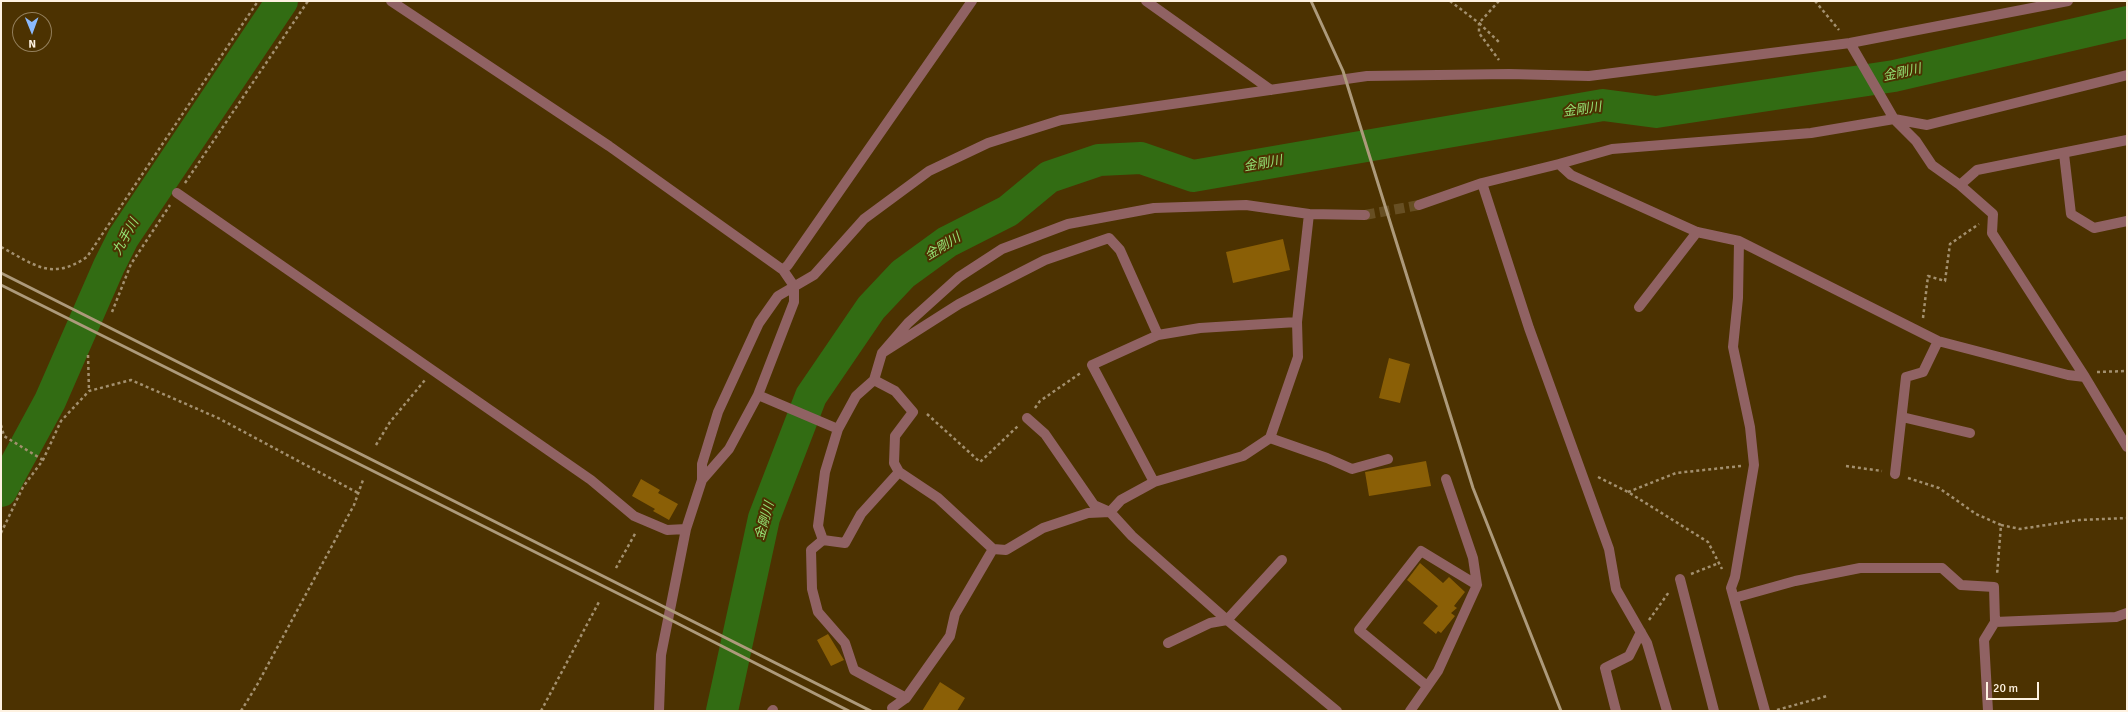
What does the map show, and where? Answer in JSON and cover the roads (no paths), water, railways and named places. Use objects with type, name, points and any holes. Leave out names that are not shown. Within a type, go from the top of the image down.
[{"type":"street","points":[[391,1],[609,146],[783,270],[794,286],[794,302],[758,395],[729,449],[702,480]]},
{"type":"street","points":[[783,270],[788,265],[972,1]]},
{"type":"street","points":[[1146,1],[1271,90]]},
{"type":"street","points":[[659,711],[660,655],[686,529],[702,480],[702,464],[718,412],[759,323],[778,296],[814,275],[870,214],[929,171],[988,143],[1061,120],[1367,76],[1509,74],[1589,76],[1850,42],[2068,1]]},
{"type":"street","points":[[1850,42],[1894,119],[1916,141],[1932,165],[1960,185],[1993,214],[1992,233],[2085,377],[2127,447]]},
{"type":"street","points":[[1419,205],[1482,183],[1612,149],[1811,133],[1894,119],[1927,125],[2127,75]]},
{"type":"street","points":[[1960,185],[1977,170],[2064,154],[2127,140]]},
{"type":"street","points":[[2064,154],[2072,214],[2094,228],[2127,221]]},
{"type":"street","points":[[1559,164],[1571,175],[1696,232],[1739,240],[1938,341],[2068,376],[2085,377]]},
{"type":"street","points":[[1482,183],[1529,328],[1608,549],[1616,590],[1647,643],[1667,711]]},
{"type":"street","points":[[177,193],[591,480],[634,516],[667,530],[686,529]]},
{"type":"street","points":[[823,540],[818,526],[825,472],[838,429],[856,396],[874,380],[882,353],[908,323],[959,277],[1002,249],[1068,224],[1162,208],[1246,205],[1309,214],[1366,215]]},
{"type":"street","points":[[874,380],[895,391],[914,412],[895,436],[894,463],[899,472],[938,498],[993,549],[1006,550],[1043,528],[1088,513],[1110,512],[1121,500],[1154,482],[1243,456],[1270,438],[1298,357],[1297,322],[1309,214]]},
{"type":"street","points":[[1639,307],[1696,232]]},
{"type":"street","points":[[882,353],[959,304],[1045,260],[1109,238],[1120,250],[1158,335]]},
{"type":"street","points":[[1739,240],[1738,298],[1733,347],[1750,427],[1754,465],[1732,588],[1765,711]]},
{"type":"street","points":[[1154,482],[1092,366],[1158,335],[1200,328],[1297,322]]},
{"type":"street","points":[[1895,474],[1906,377],[1923,372],[1938,341]]},
{"type":"street","points":[[758,395],[838,429]]},
{"type":"street","points":[[1902,417],[1970,433]]},
{"type":"street","points":[[1027,418],[1045,434],[1094,505],[1110,512],[1132,536],[1227,620],[1337,711]]},
{"type":"street","points":[[1270,438],[1327,458],[1352,469],[1388,459]]},
{"type":"street","points":[[823,540],[845,544],[861,514],[899,472]]},
{"type":"street","points":[[1410,711],[1438,671],[1477,585],[1474,558],[1446,479]]},
{"type":"street","points":[[823,540],[811,550],[812,589],[818,612],[845,643],[854,670],[906,698]]},
{"type":"street","points":[[892,708],[906,698],[950,636],[955,614],[993,549]]},
{"type":"street","points":[[1427,686],[1359,630],[1420,551],[1477,585]]},
{"type":"street","points":[[1168,643],[1210,623],[1227,620],[1282,560]]},
{"type":"street","points":[[1734,598],[1795,581],[1860,568],[1942,568],[1961,585],[1994,587],[1995,622],[1984,640],[1988,711]]},
{"type":"street","points":[[1680,579],[1714,711]]},
{"type":"street","points":[[1995,622],[2116,617],[2127,614]]},
{"type":"street","points":[[1616,711],[1605,668],[1629,656],[1641,632]]},
{"type":"waterway","name":"九手川","points":[[1,491],[50,401],[109,266],[123,238],[282,1]]},
{"type":"waterway","name":"金剛川","points":[[722,711],[764,518],[811,396],[871,308],[903,274],[947,242],[1008,211],[1049,177],[1099,160],[1141,158],[1193,176],[1603,105],[1656,112],[1894,76],[2127,22]]},
{"type":"tunnel","points":[[1365,215],[1419,205]]},
{"type":"railway","points":[[1311,1],[1343,71],[1473,488],[1561,711]]},
{"type":"railway","points":[[1,273],[871,711]]},
{"type":"railway","points":[[1,285],[663,616],[849,711]]}]
